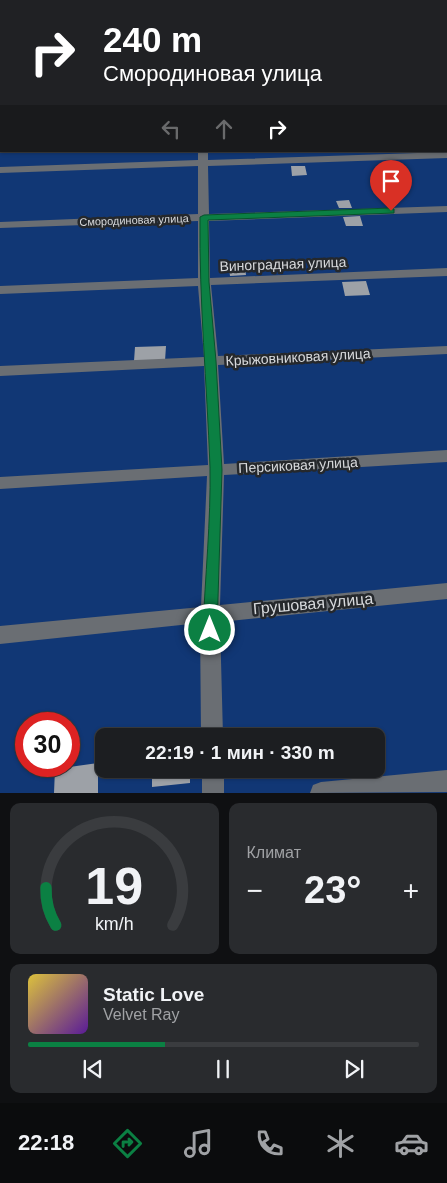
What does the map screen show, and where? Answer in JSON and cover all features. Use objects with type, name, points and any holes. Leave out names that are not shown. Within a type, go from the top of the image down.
[{"type":"street","points":[[0,170],[203,157],[447,155]]},
{"type":"street","points":[[203,157],[204,282],[211,361],[216,470],[210,613],[212,728]]},
{"type":"street","name":"Смородиновая улица","points":[[0,225],[447,209]]},
{"type":"street","name":"Виноградная улица","points":[[0,290],[447,272]]},
{"type":"street","name":"Крыжовниковая улица","points":[[0,372],[447,350]]},
{"type":"street","name":"Персиковая улица","points":[[0,483],[447,456]]},
{"type":"street","name":"Грушовая улица","points":[[0,635],[447,590]]},
{"type":"street","points":[[213,778],[214,793]]},
{"type":"street","points":[[322,793],[447,781]]},
{"type":"shaded area","points":[[0,152],[447,152],[447,793],[0,793]]},
{"type":"building","points":[[291,166],[305,166],[307,175],[292,176]]},
{"type":"building","points":[[349,200],[352,208],[339,208],[336,201]]},
{"type":"building","points":[[360,216],[363,226],[346,226],[343,217]]},
{"type":"building","points":[[244,261],[246,275],[230,276],[228,262]]},
{"type":"building","points":[[366,281],[370,295],[345,296],[342,282]]},
{"type":"building","points":[[166,346],[165,361],[134,361],[135,347]]},
{"type":"building","points":[[95,763],[95,778],[98,778],[98,793],[54,793],[55,777],[80,777],[80,766]]},
{"type":"building","points":[[152,778],[190,778],[190,783],[152,787]]},
{"type":"route","points":[[210,630],[216,470],[211,361],[204,282],[204,217],[391,211]]}]
